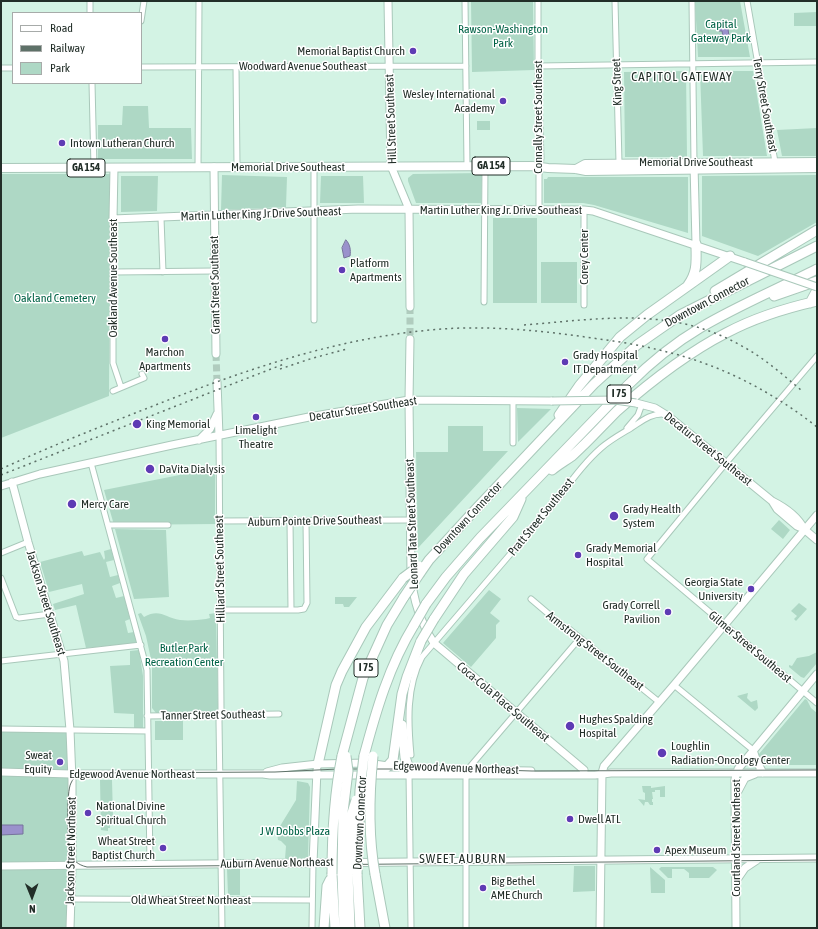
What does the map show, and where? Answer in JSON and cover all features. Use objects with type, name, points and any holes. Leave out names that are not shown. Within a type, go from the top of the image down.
[{"type":"highway","points":[[680,315],[729,282],[817,230]]},
{"type":"highway","points":[[687,287],[696,269],[696,244]]},
{"type":"highway","name":"Downtown Connector","points":[[335,928],[332,875],[333,820],[336,788],[344,756],[344,746],[365,672],[387,625],[420,570],[474,510],[542,439],[616,364],[647,338],[680,315],[817,246]]},
{"type":"highway","points":[[542,439],[579,386],[620,337],[632,326],[730,256]]},
{"type":"highway","name":"Downtown Connector","points":[[360,928],[349,874],[360,790],[369,756],[371,731],[387,681],[397,657],[426,604],[460,560],[500,516],[640,374],[684,339],[715,320],[817,270]]},
{"type":"highway","points":[[715,320],[743,308],[817,281]]},
{"type":"highway","points":[[534,482],[572,455],[618,411],[683,359],[715,339],[740,326],[771,314],[815,303],[817,290]]},
{"type":"highway","points":[[369,775],[381,771],[393,760],[402,694],[421,641],[464,574],[513,517],[523,494]]},
{"type":"highway","points":[[318,764],[336,685],[342,671],[366,627],[403,578],[420,570]]},
{"type":"highway","points":[[401,706],[402,735],[409,772]]},
{"type":"highway","points":[[344,756],[348,772],[343,812],[349,874],[350,928]]},
{"type":"highway","points":[[369,756],[372,850],[385,928]]},
{"type":"highway","points":[[344,928],[349,874]]},
{"type":"highway","points":[[324,928],[327,886],[332,875]]},
{"type":"main road","name":"Hill Street Southeast","points":[[388,1],[391,166],[408,209],[410,306]]},
{"type":"main road","name":"Memorial Drive Southeast","points":[[1,168],[485,166],[540,167],[586,171],[775,162],[817,162]]},
{"type":"main road","name":"Memorial Drive Southeast","points":[[576,169],[585,164],[619,163],[694,167],[817,168]]},
{"type":"main road","name":"Grant Street Southeast","points":[[214,167],[216,354]]},
{"type":"main road","points":[[694,167],[696,244]]},
{"type":"main road","name":"Oakland Avenue Southeast","points":[[113,219],[114,168]]},
{"type":"main road","name":"Martin Luther King Jr. Drive Southeast","points":[[408,209],[539,209],[593,211],[730,256]]},
{"type":"main road","name":"Martin Luther King Jr Drive Southeast","points":[[113,219],[313,211],[408,209]]},
{"type":"main road","points":[[730,256],[817,287]]},
{"type":"main road","points":[[409,400],[410,339]]},
{"type":"main road","points":[[217,382],[219,436]]},
{"type":"main road","name":"Decatur Street Southeast","points":[[1,486],[40,474],[199,440],[309,417],[409,400],[615,400],[655,408],[666,414],[772,501],[780,505],[800,522],[804,529],[817,540]]},
{"type":"main road","name":"Leonard Tate Street Southeast","points":[[409,400],[411,574],[413,594],[420,618],[434,643]]},
{"type":"main road","points":[[199,440],[210,428],[218,410]]},
{"type":"main road","name":"Jackson Street Southeast","points":[[12,482],[28,542],[63,654],[70,730],[71,774]]},
{"type":"main road","points":[[600,928],[602,773],[606,762],[674,685],[817,515]]},
{"type":"main road","name":"Coca-Cola Place Southeast","points":[[434,643],[584,770]]},
{"type":"main road","points":[[737,773],[753,750],[817,674]]},
{"type":"main road","points":[[735,797],[745,778],[760,773],[753,750]]},
{"type":"main road","points":[[570,770],[573,761]]},
{"type":"main road","name":"Edgewood Avenue Northeast","points":[[263,774],[282,768],[318,764],[367,763],[388,766],[409,772]]},
{"type":"main road","points":[[313,863],[318,764]]},
{"type":"main road","name":"Edgewood Avenue Northeast","points":[[1,772],[71,774],[369,775],[409,772],[595,770],[602,773]]},
{"type":"main road","name":"Edgewood Avenue Northeast","points":[[467,772],[595,775],[602,773],[817,773]]},
{"type":"main road","name":"Courtland Street Northeast","points":[[736,928],[735,797],[737,773]]},
{"type":"main road","name":"Jackson Street Northeast","points":[[70,928],[72,865],[71,774]]},
{"type":"main road","points":[[736,882],[745,868],[759,858]]},
{"type":"main road","name":"Auburn Avenue Northeast","points":[[1,866],[817,858]]},
{"type":"street","points":[[90,1],[90,12]]},
{"type":"street","points":[[142,14],[144,1]]},
{"type":"street","points":[[198,168],[199,1]]},
{"type":"street","points":[[465,1],[467,166]]},
{"type":"street","name":"Connally Street Southeast","points":[[538,1],[538,66],[541,158],[539,175],[539,209]]},
{"type":"street","name":"King Street","points":[[615,1],[619,163]]},
{"type":"street","points":[[692,1],[694,167]]},
{"type":"street","name":"Terry Street Southeast","points":[[747,1],[775,162]]},
{"type":"street","points":[[538,66],[817,62]]},
{"type":"street","name":"Woodward Avenue Southeast","points":[[142,67],[466,66]]},
{"type":"street","points":[[236,67],[237,167]]},
{"type":"street","points":[[1,68],[12,68]]},
{"type":"street","points":[[92,84],[94,168]]},
{"type":"street","points":[[484,302],[485,166]]},
{"type":"street","points":[[314,167],[314,320]]},
{"type":"street","name":"Corey Center","points":[[584,210],[584,304]]},
{"type":"street","points":[[161,218],[163,272]]},
{"type":"street","name":"Oakland Avenue Southeast","points":[[113,219],[113,363],[121,387]]},
{"type":"street","points":[[114,272],[215,271]]},
{"type":"street","points":[[726,463],[817,356]]},
{"type":"street","points":[[113,391],[144,378],[142,374]]},
{"type":"street","points":[[513,401],[513,443]]},
{"type":"street","points":[[623,433],[638,416],[639,404]]},
{"type":"street","name":"Pratt Street Southeast","points":[[411,755],[408,726],[409,712],[414,677],[422,657],[561,495],[581,468],[601,448],[651,415],[666,414]]},
{"type":"street","name":"Hilliard Street Southeast","points":[[219,436],[222,928]]},
{"type":"street","points":[[91,463],[147,670],[150,864]]},
{"type":"street","name":"Gilmer Street Southeast","points":[[726,463],[647,559],[817,703]]},
{"type":"street","name":"Auburn Pointe Drive Southeast","points":[[220,522],[410,520]]},
{"type":"street","points":[[290,521],[291,610]]},
{"type":"street","points":[[220,610],[302,610],[306,607],[306,521]]},
{"type":"street","points":[[108,525],[168,525]]},
{"type":"street","points":[[1,552],[28,542]]},
{"type":"street","points":[[1,578],[16,617],[19,618],[50,614]]},
{"type":"street","name":"Armstrong Street Southeast","points":[[531,599],[659,702]]},
{"type":"street","points":[[466,928],[467,772],[516,712],[580,638]]},
{"type":"street","points":[[1,661],[141,645]]},
{"type":"street","points":[[674,685],[753,750]]},
{"type":"street","name":"Tanner Street Southeast","points":[[148,716],[279,714]]},
{"type":"street","points":[[1,729],[148,731]]},
{"type":"street","points":[[409,772],[411,928]]},
{"type":"street","points":[[312,928],[313,863]]},
{"type":"street","name":"Old Wheat Street Northeast","points":[[70,899],[312,900]]},
{"type":"green space","name":"Rawson-Washington Park","points":[[471,1],[533,1],[534,70],[472,72]]},
{"type":"green space","name":"Capital Gateway Park","points":[[695,1],[740,1],[750,57],[698,57]]},
{"type":"green space","points":[[817,12],[817,26],[794,26],[794,13]]},
{"type":"green space","points":[[686,71],[687,157],[625,157],[624,72]]},
{"type":"green space","points":[[700,71],[753,71],[767,156],[703,156]]},
{"type":"green space","points":[[123,106],[148,106],[149,128],[191,128],[192,159],[98,159],[98,125],[122,125]]},
{"type":"green space","points":[[477,121],[490,121],[490,130],[477,130]]},
{"type":"green space","points":[[817,128],[817,156],[782,156],[777,130]]},
{"type":"green space","points":[[482,173],[481,203],[416,203],[408,181],[408,178],[413,174]]},
{"type":"green space","name":"Oakland Cemetery","points":[[1,174],[110,174],[109,396],[1,438]]},
{"type":"green space","points":[[222,175],[287,177],[286,207],[221,210]]},
{"type":"green space","points":[[817,175],[817,222],[758,256],[702,236],[702,176]]},
{"type":"green space","points":[[121,176],[158,176],[157,211],[121,212]]},
{"type":"green space","points":[[321,176],[363,176],[364,203],[320,203]]},
{"type":"green space","points":[[548,177],[688,177],[688,233],[594,205],[583,203],[544,203],[544,179],[547,179]]},
{"type":"green space","points":[[493,218],[537,218],[537,303],[493,303]]},
{"type":"green space","points":[[541,262],[577,262],[577,303],[541,303]]},
{"type":"green space","points":[[517,408],[551,409],[518,442]]},
{"type":"green space","points":[[448,426],[483,426],[483,451],[508,451],[418,548],[416,452],[448,452]]},
{"type":"green space","points":[[215,468],[215,524],[114,525],[104,490]]},
{"type":"green space","points":[[779,520],[790,530],[783,539],[771,529]]},
{"type":"green space","points":[[115,529],[166,530],[169,597],[134,599]]},
{"type":"green space","points":[[111,549],[114,560],[106,562],[110,577],[118,575],[120,583],[112,586],[116,598],[124,596],[130,619],[125,621],[128,633],[134,632],[137,642],[86,648],[76,605],[55,610],[53,604],[84,594],[82,584],[49,592],[40,562],[82,551],[84,556],[100,552],[104,560],[104,551]]},
{"type":"green space","points":[[489,590],[501,599],[490,613],[500,621],[496,625],[496,638],[471,667],[443,643]]},
{"type":"green space","points":[[335,597],[357,597],[349,607],[344,607],[343,604],[335,604]]},
{"type":"green space","points":[[799,603],[807,609],[796,621],[794,619],[797,616],[791,611]]},
{"type":"green space","name":"Butler Park Recreation Center","points":[[141,613],[144,617],[150,614],[158,613],[180,620],[200,620],[210,618],[209,614],[216,613],[218,712],[156,713],[152,708],[152,664],[146,636],[138,614]]},
{"type":"green space","points":[[139,650],[143,676],[143,728],[134,728],[134,714],[114,713],[110,666],[130,665],[130,651]]},
{"type":"green space","points":[[817,652],[817,663],[804,678],[789,667],[789,665],[792,666],[797,658],[809,656]]},
{"type":"green space","points":[[748,693],[747,698],[751,702],[757,700],[758,708],[755,711],[737,696]]},
{"type":"green space","points":[[805,699],[811,708],[817,713],[817,765],[763,765],[759,758],[759,754]]},
{"type":"green space","points":[[155,721],[183,721],[183,740],[155,740]]},
{"type":"green space","points":[[1,729],[70,730],[70,928],[1,928]]},
{"type":"green space","points":[[100,780],[112,780],[113,818],[110,818],[110,828],[108,828],[108,831],[101,830]]},
{"type":"green space","name":"J W Dobbs Plaza","points":[[297,781],[308,783],[310,787],[308,858],[285,859],[286,846],[278,840],[277,831],[296,800]]},
{"type":"green space","points":[[642,786],[651,786],[651,788],[665,786],[665,797],[660,797],[660,790],[655,790],[655,792],[652,792],[653,805],[645,802],[644,806],[638,799],[645,800],[645,793],[643,792]]},
{"type":"green space","points":[[574,866],[595,866],[595,891],[573,892]]},
{"type":"green space","points":[[650,867],[665,880],[665,893],[651,893]]},
{"type":"green space","points":[[661,867],[713,867],[717,870],[709,878],[689,878],[689,873],[684,869],[672,869],[672,878],[668,878],[659,869]]},
{"type":"green space","points":[[227,869],[240,869],[240,895],[228,895]]},
{"type":"shaded area","points":[[716,22],[724,22],[724,24],[726,24],[726,29],[728,29],[729,36],[723,37],[722,31],[719,31],[719,27],[716,27]]},
{"type":"shaded area","points":[[346,240],[350,249],[350,256],[344,258],[342,248]]},
{"type":"shaded area","points":[[1,825],[23,825],[23,834],[1,835]]},
{"type":"tunnel","points":[[410,307],[410,339]]},
{"type":"tunnel","points":[[216,354],[217,382]]},
{"type":"tram line","points":[[817,770],[532,771],[468,769],[338,769],[275,772],[86,773],[81,774],[72,781],[68,796],[69,851],[76,862],[87,867],[817,860]]},
{"type":"railway","points":[[524,325],[607,318],[661,320],[687,325],[714,333],[740,345],[772,366],[801,390]]},
{"type":"railway","points":[[1,469],[58,444],[153,406],[266,365],[343,344],[382,336],[461,328],[530,330],[608,340],[659,350],[707,364],[746,381],[783,402],[817,427]]},
{"type":"railway","points":[[280,369],[347,349]]},
{"type":"railway","points":[[1,475],[284,364]]},
{"type":"place","name":"Memorial Baptist Church","points":[[413,51]]},
{"type":"place","name":"Wesley International Academy","points":[[503,101]]},
{"type":"place","name":"Intown Lutheran Church","points":[[62,143]]},
{"type":"place","name":"Platform Apartments","points":[[342,270]]},
{"type":"place","name":"Marchon Apartments","points":[[165,339]]},
{"type":"place","name":"Grady Hospital IT Department","points":[[565,362]]},
{"type":"place","name":"Limelight Theatre","points":[[256,417]]},
{"type":"place","name":"King Memorial","points":[[137,424]]},
{"type":"place","name":"DaVita Dialysis","points":[[150,469]]},
{"type":"place","name":"Mercy Care","points":[[72,504]]},
{"type":"place","name":"Grady Health System","points":[[614,516]]},
{"type":"place","name":"Grady Memorial Hospital","points":[[578,555]]},
{"type":"place","name":"Georgia State University","points":[[751,589]]},
{"type":"place","name":"Grady Correll Pavilion","points":[[668,612]]},
{"type":"place","name":"Hughes Spalding Hospital","points":[[570,726]]},
{"type":"place","name":"Loughlin Radiation-Oncology Center","points":[[662,753]]},
{"type":"place","name":"Sweat Equity","points":[[60,762]]},
{"type":"place","name":"National Divine Spiritual Church","points":[[88,813]]},
{"type":"place","name":"Dwell ATL","points":[[570,819]]},
{"type":"place","name":"Wheat Street Baptist Church","points":[[163,848]]},
{"type":"place","name":"Apex Museum","points":[[657,850]]},
{"type":"place","name":"Big Bethel AME Church","points":[[483,888]]},
{"type":"district","name":"CAPITOL GATEWAY","points":[[682,77]]},
{"type":"district","name":"SWEET AUBURN","points":[[463,859]]}]
